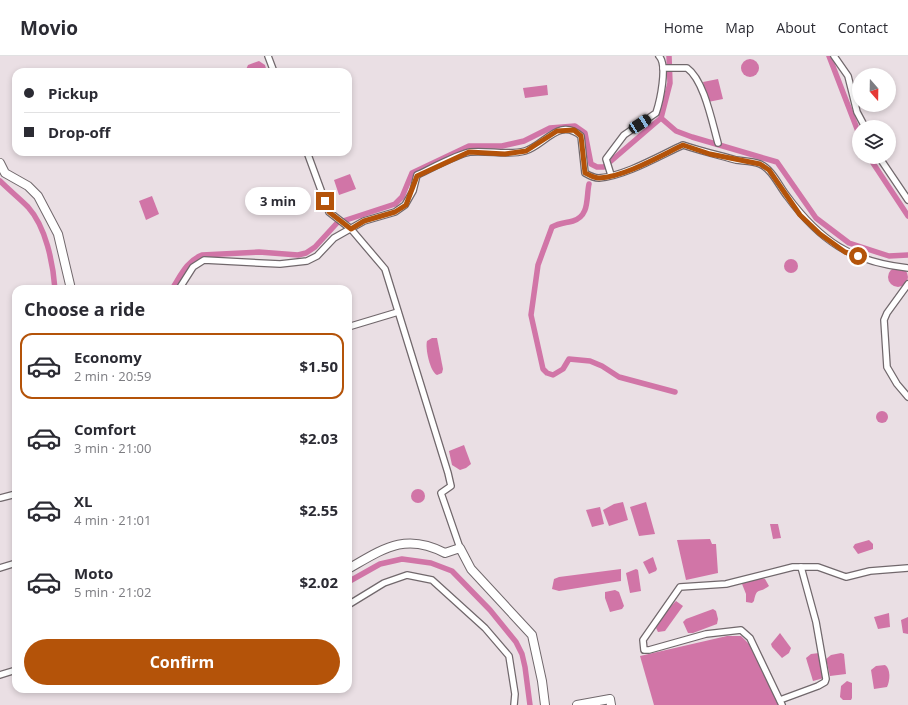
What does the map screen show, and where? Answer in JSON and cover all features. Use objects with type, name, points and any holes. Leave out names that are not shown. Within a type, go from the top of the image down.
[{"type":"street","points":[[268,56],[272,68]]},
{"type":"street","points":[[611,175],[606,159],[624,135],[656,113],[663,68],[662,59],[659,56]]},
{"type":"street","points":[[834,56],[848,76],[857,112],[861,120]]},
{"type":"street","points":[[663,68],[687,68],[693,73],[698,83],[718,143]]},
{"type":"street","points":[[182,285],[194,267],[204,260],[280,264],[307,261],[317,256],[334,238],[350,228],[364,221],[395,212],[406,205],[417,176],[469,152],[505,154],[526,151],[557,131],[574,130],[581,136],[585,173],[592,177],[599,178],[630,170],[683,145],[710,154],[760,164],[769,170],[800,215],[820,234],[845,252],[885,266],[908,268]]},
{"type":"street","points":[[308,156],[329,212],[350,228],[385,269],[448,472],[451,486],[440,493],[460,548],[471,569],[532,635],[542,681],[545,705]]},
{"type":"street","points":[[0,163],[5,172],[34,191],[38,196],[58,234],[70,285]]},
{"type":"street","points":[[884,164],[908,200]]},
{"type":"street","points":[[908,284],[887,313],[884,320],[887,367],[897,384],[908,397]]},
{"type":"street","points":[[352,326],[398,312]]},
{"type":"street","points":[[0,498],[12,495]]},
{"type":"street","points":[[352,567],[377,551],[408,542],[432,546],[445,553],[460,548]]},
{"type":"street","points":[[0,568],[12,564]]},
{"type":"street","points":[[802,567],[816,622],[826,679],[825,682],[818,686],[781,702],[750,638],[741,630],[706,634],[645,650],[642,648],[643,640],[680,587],[726,584],[802,567],[818,567],[846,577],[870,571],[908,568]]},
{"type":"street","points":[[352,603],[384,583],[407,574],[432,580],[485,628],[509,656],[515,694],[514,705]]},
{"type":"street","points":[[0,675],[12,671]]},
{"type":"street","points":[[577,705],[610,698],[612,705]]},
{"type":"shaded area","points":[[750,59],[756,62],[759,68],[756,74],[750,77],[744,74],[741,68],[744,62]]},
{"type":"shaded area","points":[[259,61],[265,65],[266,68],[247,68],[248,65]]},
{"type":"shaded area","points":[[718,79],[723,99],[708,102],[703,82]]},
{"type":"shaded area","points":[[547,85],[548,95],[525,98],[523,88]]},
{"type":"shaded area","points":[[350,174],[356,189],[339,195],[334,180]]},
{"type":"shaded area","points":[[152,196],[159,214],[146,220],[139,201]]},
{"type":"shaded area","points":[[791,259],[796,261],[798,266],[796,271],[791,273],[786,271],[784,266],[786,261]]},
{"type":"shaded area","points":[[898,267],[905,270],[908,277],[905,284],[898,287],[891,284],[888,277],[891,270]]},
{"type":"shaded area","points":[[432,338],[437,338],[443,369],[442,373],[437,375],[434,373],[430,365],[427,349],[427,341]]},
{"type":"shaded area","points":[[880,411],[884,411],[888,417],[884,423],[880,423],[876,419],[876,415]]},
{"type":"shaded area","points":[[464,445],[471,464],[460,470],[452,465],[449,451]]},
{"type":"shaded area","points":[[418,489],[423,491],[425,496],[423,501],[418,503],[413,501],[411,496],[413,491]]},
{"type":"shaded area","points":[[623,502],[628,520],[609,526],[603,510],[614,504]]},
{"type":"shaded area","points":[[646,502],[655,534],[639,536],[630,507]]},
{"type":"shaded area","points":[[600,507],[604,524],[592,527],[586,510]]},
{"type":"shaded area","points":[[770,524],[778,524],[781,538],[773,539]]},
{"type":"shaded area","points":[[710,539],[712,544],[716,544],[718,573],[686,580],[677,540]]},
{"type":"shaded area","points":[[869,540],[873,544],[873,549],[858,554],[853,547],[855,544]]},
{"type":"shaded area","points":[[653,557],[657,569],[649,574],[643,562]]},
{"type":"shaded area","points":[[621,569],[621,581],[559,591],[552,589],[554,579],[559,577]]},
{"type":"shaded area","points":[[636,569],[638,570],[641,591],[630,593],[626,573]]},
{"type":"shaded area","points":[[765,579],[769,586],[756,593],[752,603],[746,602],[746,594],[742,584],[747,580]]},
{"type":"shaded area","points":[[615,590],[619,592],[624,606],[622,609],[610,612],[605,598],[605,592]]},
{"type":"shaded area","points":[[676,601],[683,606],[665,631],[658,632],[656,628],[667,610]]},
{"type":"shaded area","points":[[713,609],[716,611],[718,619],[717,624],[693,633],[688,633],[683,622],[686,619]]},
{"type":"shaded area","points":[[889,613],[890,627],[878,629],[874,617]]},
{"type":"shaded area","points":[[908,617],[908,634],[903,633],[901,620]]},
{"type":"shaded area","points":[[780,633],[791,648],[789,653],[782,658],[771,644]]},
{"type":"shaded area","points":[[727,636],[741,636],[749,644],[779,705],[654,705],[640,656]]},
{"type":"shaded area","points":[[819,653],[824,678],[813,681],[806,658],[811,654]]},
{"type":"shaded area","points":[[841,653],[844,654],[846,674],[830,676],[826,659],[831,655]]},
{"type":"shaded area","points":[[885,665],[888,669],[889,675],[887,687],[874,689],[871,670],[876,666]]},
{"type":"shaded area","points":[[847,681],[852,683],[852,698],[851,700],[843,700],[840,697],[841,686]]},
{"type":"waterway","points":[[174,285],[188,265],[202,255],[259,252],[298,255],[306,253],[315,247],[337,223],[395,204],[402,197],[412,173],[469,146],[502,146],[524,141],[550,128],[575,126],[585,133],[591,164],[597,167],[604,167],[661,118],[670,83],[669,56]]},
{"type":"waterway","points":[[829,56],[854,120]]},
{"type":"waterway","points":[[661,118],[676,131],[777,162],[816,218],[849,243],[889,256],[908,255]]},
{"type":"waterway","points":[[874,164],[908,216]]},
{"type":"waterway","points":[[0,181],[28,207],[40,225],[48,246],[54,285]]},
{"type":"waterway","points":[[589,184],[585,211],[578,219],[552,227],[538,265],[531,315],[543,369],[547,373],[553,375],[563,369],[569,359],[590,361],[602,366],[619,377],[675,392]]},
{"type":"waterway","points":[[352,580],[380,564],[402,559],[431,563],[452,571],[490,610],[516,642],[522,654],[525,667],[530,705]]},
{"type":"route","points":[[325,201],[329,212],[351,229],[364,221],[395,212],[406,205],[417,176],[469,152],[505,154],[526,151],[536,146],[557,131],[574,130],[581,136],[585,173],[592,177],[599,178],[630,170],[683,145],[710,154],[760,164],[769,170],[800,215],[820,234],[845,252],[858,256]]}]
